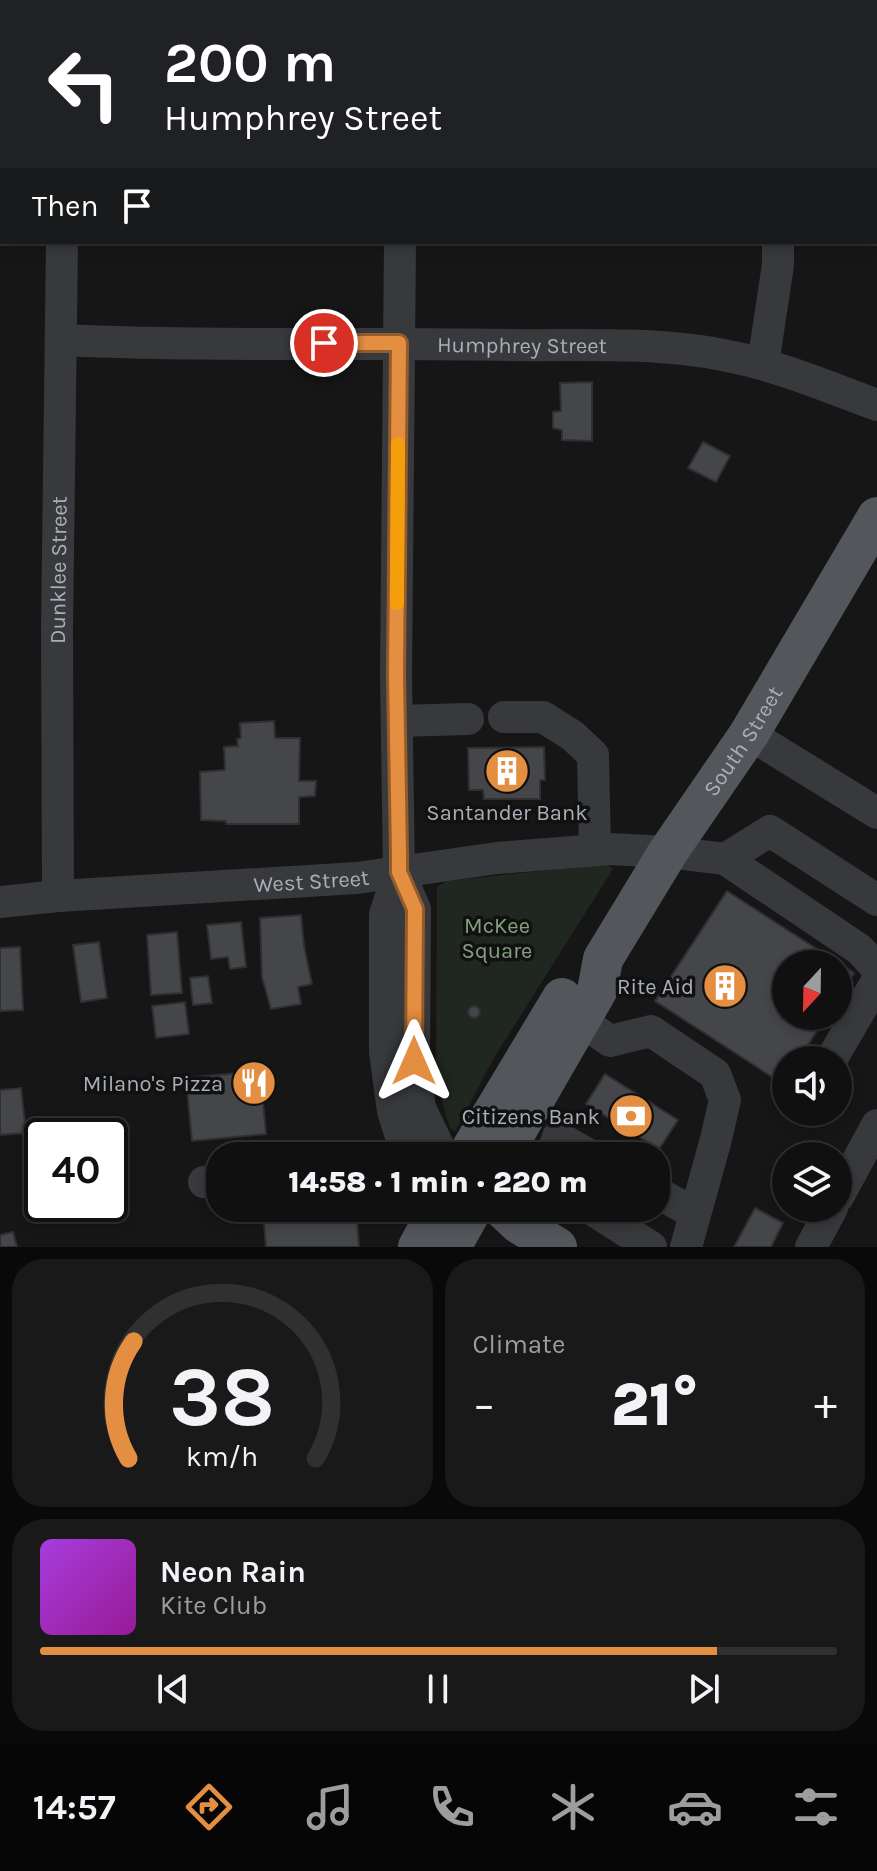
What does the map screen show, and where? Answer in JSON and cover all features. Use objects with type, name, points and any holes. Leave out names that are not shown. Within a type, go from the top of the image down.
[{"type":"main road","name":"South Street","points":[[545,1137],[580,1020],[597,991],[603,959],[668,852],[749,734],[877,517]]},
{"type":"main road","name":"South Street","points":[[475,1142],[574,976],[603,959]]},
{"type":"main road","points":[[517,1222],[557,1247]]},
{"type":"main road","points":[[418,1247],[461,1223]]},
{"type":"street","name":"Dunklee Street","points":[[58,896],[57,629],[62,244]]},
{"type":"street","points":[[400,244],[399,872],[385,914],[385,1052],[401,1142]]},
{"type":"street","points":[[763,364],[778,265],[778,244]]},
{"type":"street","name":"Humphrey Street","points":[[62,340],[165,345],[399,343],[640,346],[724,355],[763,364],[877,405]]},
{"type":"street","points":[[504,717],[543,717],[573,736],[593,755],[595,850]]},
{"type":"street","points":[[397,721],[468,719]]},
{"type":"street","points":[[749,734],[877,813]]},
{"type":"street","points":[[877,900],[770,831],[725,859],[859,949],[877,968]]},
{"type":"street","name":"West Street","points":[[0,902],[290,884],[497,858],[595,850],[668,852],[725,859]]},
{"type":"street","points":[[399,872],[415,909],[414,1061],[420,1108],[436,1142]]},
{"type":"street","points":[[839,1046],[877,981]]},
{"type":"street","points":[[580,1020],[610,1041],[651,1031],[715,1074],[725,1100],[686,1247]]},
{"type":"street","points":[[852,1171],[877,1125]]},
{"type":"street","points":[[670,1200],[694,1213]]},
{"type":"street","points":[[612,1222],[651,1247]]},
{"type":"street","points":[[811,1247],[824,1222]]},
{"type":"green space","name":"McKee Square","points":[[606,864],[613,869],[495,1056],[455,1131],[450,1128],[436,1081],[437,887],[447,881]]},
{"type":"building","points":[[592,382],[592,441],[562,440],[562,430],[553,428],[553,412],[561,411],[560,383]]},
{"type":"building","points":[[703,442],[730,456],[716,482],[688,468]]},
{"type":"building","points":[[274,721],[275,738],[300,738],[299,781],[316,781],[315,796],[299,797],[299,824],[226,824],[226,821],[201,820],[200,772],[225,770],[224,747],[238,746],[240,723]]},
{"type":"building","name":"Santander Bank","points":[[544,747],[545,780],[540,780],[540,799],[484,799],[483,790],[469,790],[468,748]]},
{"type":"building","name":"Rite Aid","points":[[727,891],[818,950],[772,950],[772,1030],[818,1030],[807,1046],[772,1046],[772,1077],[655,1001]]},
{"type":"building","points":[[301,915],[312,984],[298,987],[301,1004],[271,1009],[262,977],[260,918]]},
{"type":"building","points":[[241,922],[246,967],[230,969],[228,957],[211,959],[207,925]]},
{"type":"building","points":[[177,932],[182,993],[151,995],[147,935]]},
{"type":"building","points":[[99,942],[107,998],[81,1002],[73,945]]},
{"type":"building","points":[[20,947],[23,1010],[0,1011],[0,948]]},
{"type":"building","points":[[208,976],[212,1003],[193,1005],[190,978]]},
{"type":"building","points":[[185,1002],[189,1034],[156,1038],[152,1006]]},
{"type":"building","points":[[474,1006],[480,1012],[474,1018],[468,1012]]},
{"type":"building","points":[[260,1071],[266,1134],[192,1141],[186,1078]]},
{"type":"building","points":[[605,1074],[678,1120],[664,1142],[648,1142],[586,1104]]},
{"type":"building","points":[[21,1088],[24,1133],[0,1135],[0,1090]]},
{"type":"building","points":[[755,1208],[772,1217],[772,1222],[783,1223],[771,1247],[734,1247]]},
{"type":"building","points":[[357,1222],[359,1247],[266,1247],[264,1223]]},
{"type":"building","points":[[13,1232],[17,1247],[0,1247],[0,1235]]},
{"type":"slow traffic","points":[[397,603],[398,444]]},
{"type":"place","name":"Santander Bank","points":[[507,771]]},
{"type":"place","name":"Rite Aid","points":[[725,986]]},
{"type":"place","name":"Milano's Pizza","points":[[254,1083]]},
{"type":"place","name":"Citizens Bank","points":[[631,1116]]},
{"type":"route","points":[[324,343],[399,343],[396,675],[399,872],[415,909],[414,1061]]}]
